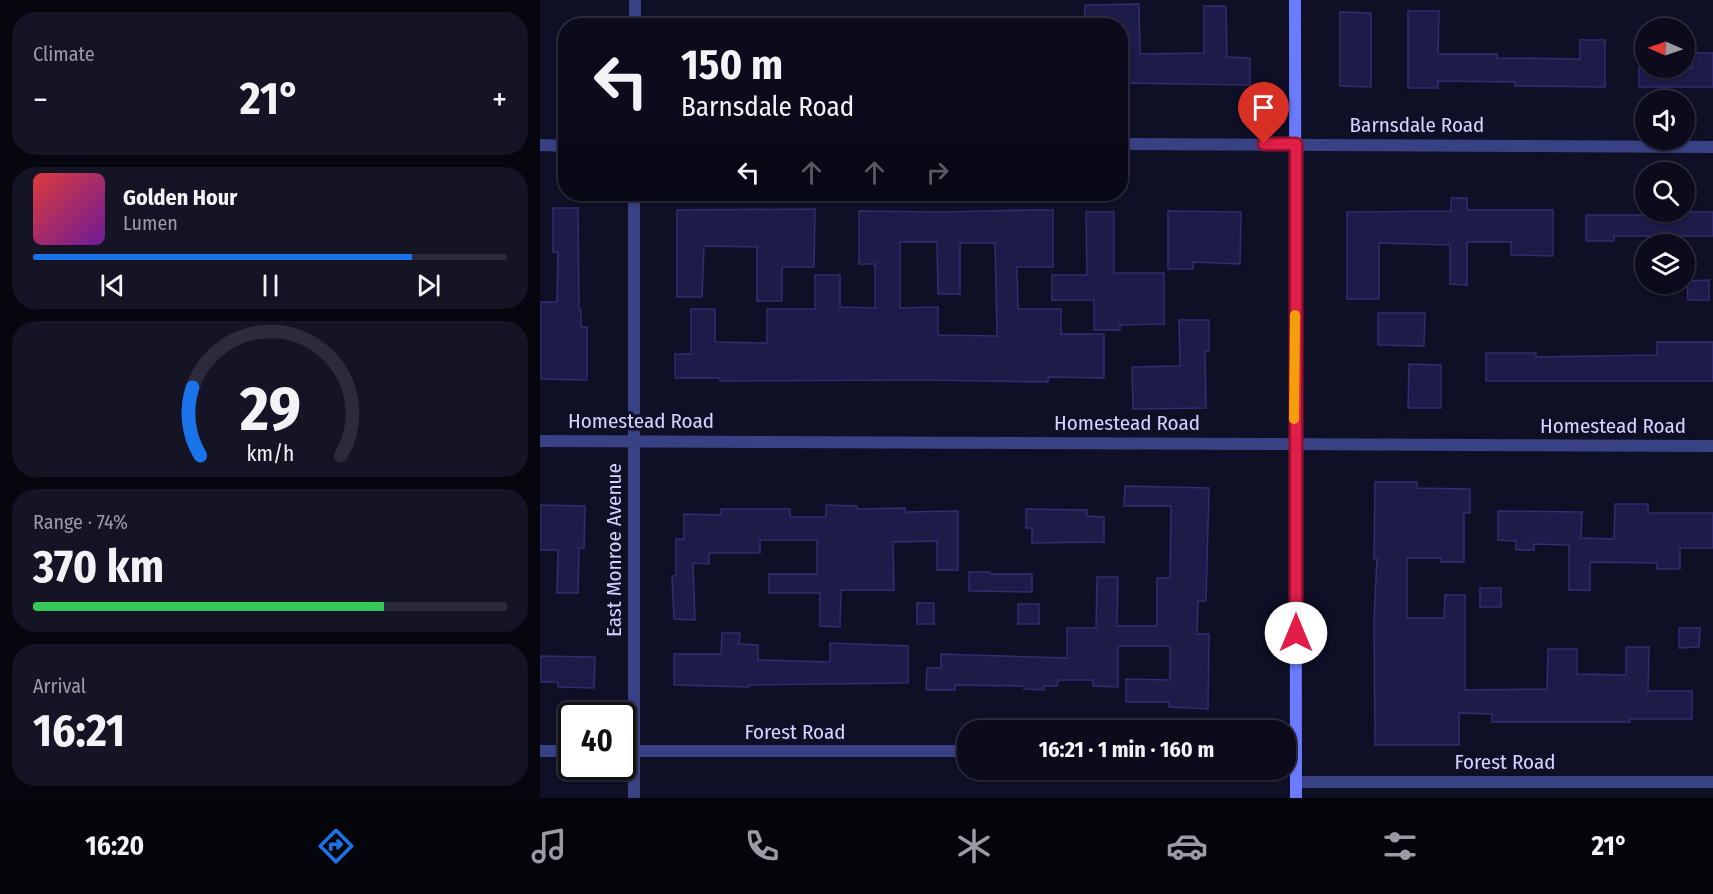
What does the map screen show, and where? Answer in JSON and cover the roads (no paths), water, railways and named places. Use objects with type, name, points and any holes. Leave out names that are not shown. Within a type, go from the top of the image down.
[{"type":"street","points":[[635,0],[635,18]]},
{"type":"street","points":[[1291,720],[1295,0]]},
{"type":"street","name":"Barnsdale Road","points":[[1128,144],[1713,147]]},
{"type":"street","points":[[540,145],[558,146]]},
{"type":"street","name":"East Monroe Avenue","points":[[629,702],[634,201]]},
{"type":"street","name":"Homestead Road","points":[[540,441],[1713,446]]},
{"type":"street","points":[[540,751],[558,751]]},
{"type":"street","name":"Forest Road","points":[[636,751],[957,752]]},
{"type":"street","points":[[1296,777],[1296,798]]},
{"type":"street","name":"East Monroe Avenue","points":[[632,780],[634,798]]},
{"type":"street","name":"Forest Road","points":[[1297,782],[1713,782]]}]
